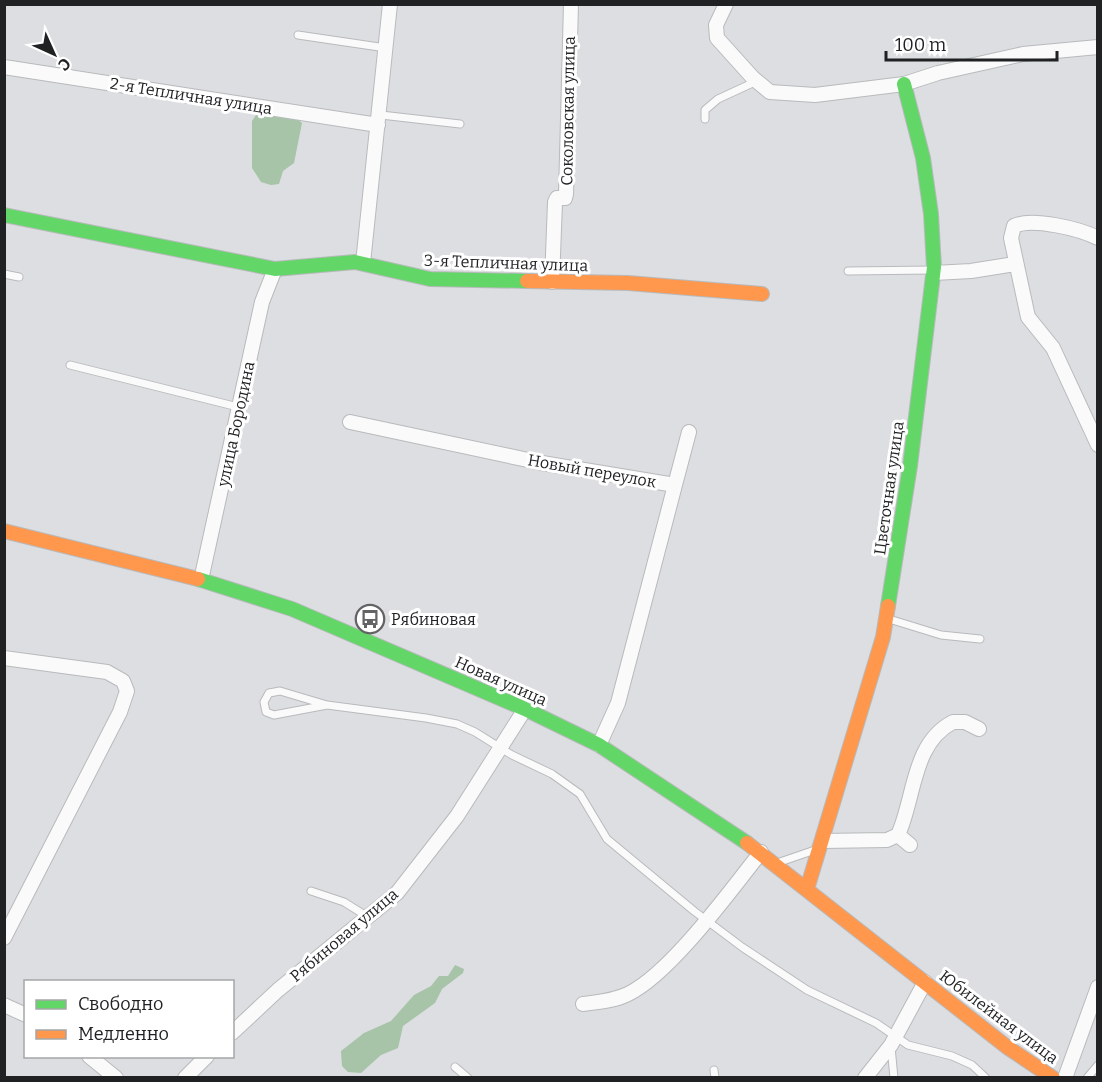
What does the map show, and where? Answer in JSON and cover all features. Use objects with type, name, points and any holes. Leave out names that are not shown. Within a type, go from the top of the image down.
[{"type":"street","points":[[363,263],[390,4]]},
{"type":"street","name":"Соколовская улица","points":[[552,282],[555,202],[566,194],[571,4]]},
{"type":"street","points":[[726,4],[716,25],[716,35],[731,55],[770,92],[815,95],[904,84],[938,73],[1023,54],[1098,47]]},
{"type":"street","name":"2-я Тепличная улица","points":[[4,67],[379,120]]},
{"type":"street","name":"Цветочная улица","points":[[807,889],[850,756],[883,637],[910,466],[934,272],[926,182],[917,124],[904,84]]},
{"type":"street","name":"3-я Тепличная улица","points":[[4,215],[274,269],[363,263],[430,279],[627,283],[762,294]]},
{"type":"street","points":[[1098,238],[1055,225],[1018,224],[1011,232],[1015,264],[1028,317],[1048,339],[1092,420],[1098,445]]},
{"type":"street","points":[[934,272],[994,269],[1015,264]]},
{"type":"street","name":"улица Бородина","points":[[201,580],[262,302],[274,269]]},
{"type":"street","name":"Новый переулок","points":[[350,422],[542,463],[675,485],[618,703],[599,745]]},
{"type":"street","points":[[675,485],[690,432]]},
{"type":"street","name":"Новая улица","points":[[4,531],[201,580],[292,609],[525,709],[599,745],[761,852],[925,982]]},
{"type":"street","points":[[4,658],[107,672],[123,681],[127,691],[120,712],[4,938]]},
{"type":"street","name":"Рябиновая улица","points":[[234,1031],[286,984],[370,918],[397,893],[420,867],[458,816],[525,709]]},
{"type":"street","points":[[821,845],[887,840],[898,835],[915,775],[933,739],[953,722],[962,722],[979,729]]},
{"type":"street","points":[[898,835],[910,845]]},
{"type":"street","points":[[583,1004],[617,998],[636,989],[663,966],[705,920],[761,852]]},
{"type":"street","points":[[865,1077],[893,1041],[925,982]]},
{"type":"street","name":"Юбилейная улица","points":[[925,982],[1007,1047],[1053,1077]]},
{"type":"street","points":[[1065,1077],[1098,987]]},
{"type":"street","points":[[4,1005],[24,1014]]},
{"type":"street","points":[[92,1058],[116,1077]]},
{"type":"street","points":[[185,1077],[205,1058]]},
{"type":"lane","points":[[298,35],[386,48]]},
{"type":"lane","points":[[705,119],[705,110],[712,103],[757,81]]},
{"type":"lane","points":[[379,120],[460,124]]},
{"type":"lane","points":[[848,271],[934,272]]},
{"type":"lane","points":[[4,274],[19,277]]},
{"type":"lane","points":[[70,365],[238,407]]},
{"type":"lane","points":[[886,618],[941,635],[980,639]]},
{"type":"lane","points":[[327,705],[274,715],[266,712],[264,702],[269,693],[280,691],[327,705],[457,724],[552,774],[580,794],[608,839],[705,920],[807,990],[876,1023],[893,1041],[917,1049],[952,1056],[972,1065],[986,1077]]},
{"type":"lane","points":[[775,864],[821,845]]},
{"type":"lane","points":[[311,891],[344,902],[370,918]]},
{"type":"lane","points":[[893,1041],[894,1077]]},
{"type":"lane","points":[[1087,1077],[1098,1065]]},
{"type":"lane","points":[[454,1067],[468,1077]]},
{"type":"green space","points":[[264,113],[296,118],[302,123],[294,163],[283,171],[279,184],[271,185],[261,182],[252,168],[252,121],[256,115]]},
{"type":"green space","points":[[455,965],[464,969],[463,973],[442,989],[435,1003],[403,1026],[398,1048],[381,1055],[361,1073],[348,1072],[342,1066],[341,1051],[364,1033],[391,1021],[414,995],[431,986],[439,976],[448,976]]},
{"type":"traffic: fast","points":[[888,606],[910,466],[934,267],[931,214],[923,158],[904,84]]},
{"type":"traffic: fast","points":[[4,215],[275,269],[355,262],[430,279],[527,281]]},
{"type":"traffic: fast","points":[[198,579],[292,609],[525,709],[599,745],[747,843]]},
{"type":"traffic: slow","points":[[527,281],[628,283],[762,294]]},
{"type":"traffic: slow","points":[[4,531],[198,579]]},
{"type":"traffic: slow","points":[[807,889],[883,637],[888,606]]},
{"type":"traffic: slow","points":[[747,843],[1007,1047],[1053,1078]]},
{"type":"place","name":"Рябиновая","points":[[370,619]]}]
